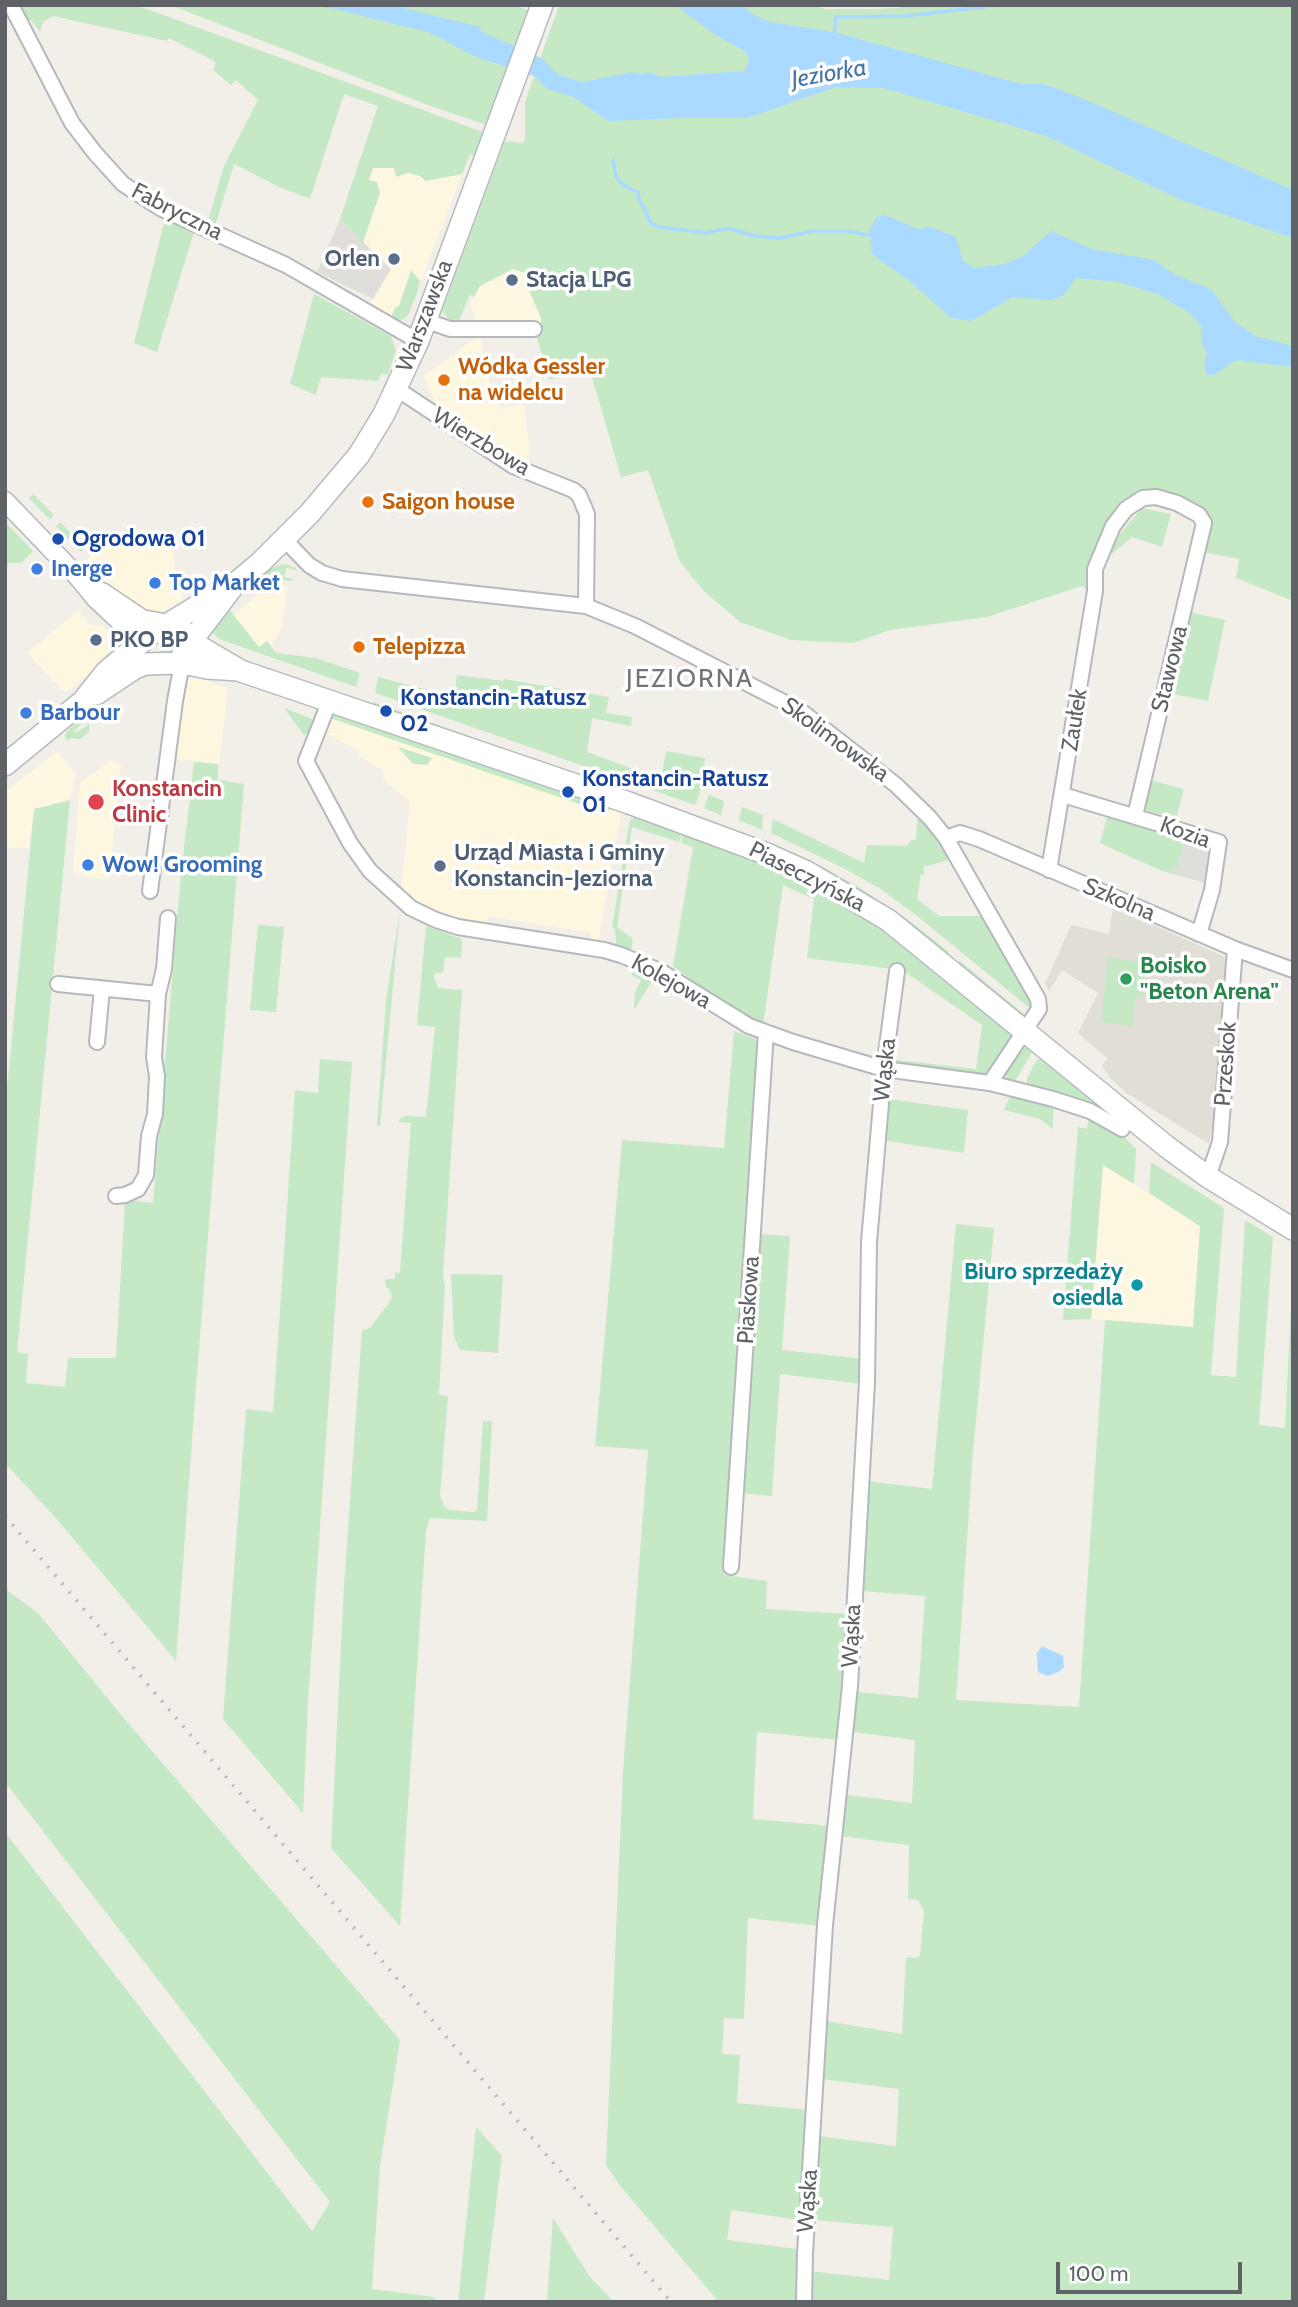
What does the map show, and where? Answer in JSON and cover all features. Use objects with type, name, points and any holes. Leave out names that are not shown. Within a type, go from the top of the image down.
[{"type":"main road","name":"Warszawska","points":[[175,663],[236,583],[284,539],[349,468],[372,435],[397,389],[418,341],[540,10]]},
{"type":"main road","name":"Warszawska","points":[[142,642],[236,583]]},
{"type":"main road","name":"Piaseczyńska","points":[[167,624],[180,628],[191,641],[241,671]]},
{"type":"main road","points":[[83,701],[106,672],[142,642],[175,663]]},
{"type":"main road","name":"Piaseczyńska","points":[[175,663],[241,671],[330,700],[629,803],[767,853],[807,872],[888,920],[1167,1147],[1208,1177],[1293,1229]]},
{"type":"main road","points":[[5,765],[83,701],[139,666],[175,663]]},
{"type":"street","name":"Fabryczna","points":[[11,5],[72,122],[123,184],[160,208],[286,265],[418,341]]},
{"type":"street","points":[[424,320],[457,329],[534,329]]},
{"type":"street","name":"Wierzbowa","points":[[397,389],[513,466],[573,490],[579,495],[587,514],[586,606]]},
{"type":"street","name":"Zaułek","points":[[1049,870],[1095,591],[1095,569],[1113,526],[1126,509],[1143,498],[1156,497],[1177,503],[1199,515],[1204,523]]},
{"type":"street","points":[[5,501],[96,599],[142,642]]},
{"type":"street","name":"Stawowa","points":[[1135,816],[1204,523]]},
{"type":"street","name":"Skolimowska","points":[[284,539],[316,570],[342,579],[586,606],[635,626],[802,711],[907,794],[930,818],[946,838],[1038,999],[1040,1009],[990,1083]]},
{"type":"street","points":[[78,577],[138,618],[167,624]]},
{"type":"street","points":[[149,891],[175,701],[175,663]]},
{"type":"street","name":"Kolejowa","points":[[330,700],[306,761],[350,843],[370,871],[399,899],[425,915],[458,927],[604,950],[660,971],[732,1017],[766,1032],[884,1069],[990,1083],[1054,1099],[1082,1108],[1122,1129]]},
{"type":"street","name":"Kozia","points":[[1063,795],[1219,842],[1212,890],[1199,934]]},
{"type":"street","name":"Szkolna","points":[[946,838],[957,833],[970,836],[1235,949],[1293,970]]},
{"type":"street","points":[[116,1196],[138,1189],[146,1175],[149,1136],[155,1114],[157,1076],[154,1058],[158,993],[164,969],[168,918]]},
{"type":"street","name":"Przeskok","points":[[1208,1177],[1220,1142],[1235,949]]},
{"type":"street","name":"Wąska","points":[[804,2302],[804,2253],[825,1926],[850,1686],[867,1382],[869,1242],[884,1069],[897,971]]},
{"type":"street","points":[[58,984],[158,993]]},
{"type":"street","points":[[97,1042],[102,989]]},
{"type":"street","name":"Piaskowa","points":[[731,1567],[766,1032]]},
{"type":"shaded area","points":[[373,168],[395,168],[420,176],[426,181],[462,174],[408,315],[397,320],[370,304],[391,269],[363,242],[380,193],[369,180]]},
{"type":"shaded area","points":[[340,219],[391,269],[373,299],[317,272]]},
{"type":"shaded area","points":[[513,269],[528,274],[530,293],[541,318],[541,325],[473,322],[475,316],[470,305],[480,286]]},
{"type":"shaded area","points":[[479,335],[491,388],[502,408],[524,404],[529,467],[468,430],[434,401],[424,376]]},
{"type":"shaded area","points":[[171,531],[175,531],[174,566],[184,599],[158,614],[145,611],[110,586],[87,560],[97,542],[128,539],[161,545]]},
{"type":"shaded area","points":[[267,587],[288,587],[281,629],[271,645],[267,641],[259,647],[233,615]]},
{"type":"shaded area","points":[[78,611],[90,625],[104,626],[116,640],[111,644],[113,648],[99,660],[102,663],[65,693],[27,653]]},
{"type":"shaded area","points":[[191,675],[228,688],[219,764],[170,758],[183,678]]},
{"type":"shaded area","points":[[330,718],[619,809],[621,815],[599,938],[590,942],[591,933],[488,916],[486,925],[459,919],[416,903],[401,893],[410,802],[383,779],[383,771],[358,755],[359,751],[325,733]]},
{"type":"shaded area","points":[[57,751],[76,774],[70,800],[34,810],[29,848],[5,848],[5,792]]},
{"type":"shaded area","points":[[109,761],[121,764],[109,880],[73,874],[80,783]]},
{"type":"shaded area","points":[[1185,838],[1212,847],[1206,883],[1172,874],[1173,869],[1177,869]]},
{"type":"shaded area","points":[[1113,907],[1223,956],[1228,964],[1214,1118],[1209,1144],[1126,1093],[1111,1079],[1102,1066],[1107,1058],[1078,1033],[1098,993],[1062,970],[1049,991],[1045,984],[1071,925],[1109,934]]},
{"type":"shaded area","points":[[1103,1165],[1200,1226],[1193,1327],[1091,1319]]},
{"type":"green space","points":[[16,5],[136,5],[483,132],[462,174],[426,181],[420,176],[408,173],[396,177],[394,168],[373,168],[369,180],[377,182],[380,193],[363,242],[340,219],[378,106],[344,94],[310,199],[234,164],[216,223],[208,221],[224,166],[258,100],[236,80],[231,85],[213,70],[216,62],[169,38],[167,41],[53,16],[43,22],[40,32],[31,20],[25,22]]},
{"type":"green space","points":[[170,5],[514,5],[530,11],[487,125],[436,108]]},
{"type":"green space","points":[[559,5],[809,5],[826,9],[875,9],[898,8],[904,5],[1293,5],[1293,601],[1236,578],[1239,559],[1202,552],[1209,520],[1207,514],[1166,492],[1151,491],[1122,503],[1100,538],[1088,563],[1091,593],[1082,586],[987,617],[890,630],[853,643],[791,640],[740,622],[704,591],[680,562],[648,470],[621,477],[589,367],[550,380],[537,339],[536,325],[541,325],[541,318],[530,293],[528,274],[513,269],[480,286],[474,297],[470,295],[457,325],[449,323],[450,320],[442,311],[505,141],[523,143],[525,138],[525,102]]},
{"type":"green space","points":[[166,215],[195,229],[157,352],[134,343]]},
{"type":"green space","points":[[411,270],[420,281],[416,296],[408,315],[404,319],[395,320],[392,315],[399,306]]},
{"type":"green space","points":[[314,294],[391,336],[396,351],[388,375],[381,374],[378,381],[321,377],[316,395],[290,384]]},
{"type":"green space","points":[[33,494],[54,515],[50,520],[29,498]]},
{"type":"green space","points":[[1142,508],[1171,514],[1162,547],[1132,537],[1110,555],[1120,534]]},
{"type":"green space","points":[[60,522],[85,547],[81,552],[56,526]]},
{"type":"green space","points":[[8,525],[33,551],[21,563],[8,563],[7,567],[5,527]]},
{"type":"green space","points":[[285,564],[296,568],[286,568],[284,577],[293,579],[292,581],[263,578],[273,567]]},
{"type":"green space","points":[[228,608],[259,647],[267,641],[276,653],[316,658],[360,673],[356,687],[219,639],[213,632],[213,626]]},
{"type":"green space","points":[[1189,612],[1225,620],[1208,701],[1169,693]]},
{"type":"green space","points":[[163,636],[171,636],[176,645],[174,652],[163,654],[158,649],[158,641]]},
{"type":"green space","points":[[457,675],[504,679],[609,697],[606,713],[632,717],[631,726],[592,718],[587,752],[661,779],[666,751],[705,758],[700,792],[695,805],[375,693],[378,677],[424,689],[424,696],[453,706]]},
{"type":"green space","points":[[373,702],[692,814],[691,817],[372,705]]},
{"type":"green space","points":[[284,708],[312,719],[309,733],[304,735]]},
{"type":"green space","points":[[337,714],[609,806],[608,814],[330,718]]},
{"type":"green space","points":[[83,717],[85,719],[82,724],[74,731],[76,733],[89,724],[89,732],[80,739],[71,738],[67,741],[67,731]]},
{"type":"green space","points":[[398,747],[432,758],[427,765],[413,764]]},
{"type":"green space","points":[[194,762],[218,764],[218,780],[244,784],[176,1661],[55,1517],[5,1463],[5,1110],[34,809],[70,800],[17,1352],[28,1354],[26,1383],[65,1387],[68,1358],[116,1358],[125,1200],[153,1203],[181,874]]},
{"type":"green space","points":[[1150,780],[1184,789],[1176,819],[1142,809]]},
{"type":"green space","points":[[709,795],[724,801],[721,815],[704,808]]},
{"type":"green space","points":[[742,807],[763,815],[762,830],[739,820]]},
{"type":"green space","points":[[918,813],[952,859],[923,867],[925,875],[921,874],[917,899],[939,916],[984,916],[1033,1004],[1032,1010],[879,888],[771,833],[773,819],[864,863],[867,845],[906,846],[911,840],[916,840]]},
{"type":"green space","points":[[1108,814],[1185,838],[1177,869],[1173,869],[1172,874],[1100,843]]},
{"type":"green space","points":[[637,816],[683,832],[679,842],[632,827],[617,927],[633,939],[631,950],[616,944],[615,929],[612,928],[629,824],[631,819]]},
{"type":"green space","points":[[684,832],[774,865],[880,925],[1013,1035],[1011,1043],[990,1073],[977,1076],[893,1062],[890,1058],[893,1055],[897,1060],[976,1069],[982,1025],[902,970],[807,958],[814,899],[783,885],[763,1025],[726,1006],[673,966],[693,847],[681,843]]},
{"type":"green space","points":[[770,843],[823,867],[860,888],[906,918],[949,952],[946,955],[769,845]]},
{"type":"green space","points":[[400,910],[380,1126],[377,1126],[386,1001]]},
{"type":"green space","points":[[258,925],[284,927],[276,1012],[250,1010]]},
{"type":"green space","points":[[426,926],[462,939],[461,958],[445,957],[443,973],[435,973],[434,977],[438,988],[462,990],[443,1275],[445,1286],[439,1395],[448,1396],[440,1496],[449,1510],[477,1510],[483,1421],[492,1421],[487,1521],[430,1518],[426,1531],[400,1926],[331,1848],[344,1586],[362,1330],[370,1328],[392,1297],[385,1279],[395,1279],[395,1272],[400,1273],[411,1123],[398,1122],[402,1117],[426,1117],[435,1027],[417,1025]]},
{"type":"green space","name":"Boisko \"Beton Arena\"","points":[[1108,957],[1148,963],[1144,996],[1136,995],[1132,1026],[1101,1022]]},
{"type":"green space","points":[[960,961],[1025,1015],[1022,1016],[957,964]]},
{"type":"green space","points":[[634,969],[652,977],[652,981],[634,1010],[635,993],[641,980],[631,975]]},
{"type":"green space","points":[[734,1031],[761,1041],[724,1575],[767,1581],[766,1609],[848,1614],[839,1740],[757,1732],[753,1819],[831,1826],[820,1926],[748,1918],[744,2019],[724,2018],[722,2054],[740,2055],[737,2103],[809,2110],[800,2220],[731,2210],[727,2240],[798,2249],[798,2302],[719,2302],[621,2187],[606,2165],[623,1771],[648,1450],[595,1446],[622,1140],[724,1148]]},
{"type":"green space","points":[[1021,1049],[1034,1049],[1013,1084],[1010,1083],[1005,1075],[1007,1069]]},
{"type":"green space","points":[[1043,1057],[1142,1135],[1143,1142],[1113,1119],[1027,1087],[1027,1078],[1036,1061]]},
{"type":"green space","points":[[320,1059],[352,1062],[308,1702],[303,1813],[223,1719],[246,1409],[273,1412],[295,1090],[318,1093]]},
{"type":"green space","points":[[1010,1097],[1053,1108],[1053,1129],[1040,1119],[1004,1110]]},
{"type":"green space","points":[[889,1099],[968,1110],[964,1153],[881,1140],[886,1102]]},
{"type":"green space","points":[[1089,1117],[1122,1135],[1136,1149],[1134,1184],[1103,1165],[1091,1319],[1063,1320],[1078,1127],[1087,1129]]},
{"type":"green space","points":[[1151,1162],[1224,1208],[1211,1375],[1236,1377],[1245,1220],[1273,1237],[1259,1425],[1285,1428],[1293,1266],[1293,2302],[811,2302],[810,2271],[889,2280],[893,2227],[813,2220],[818,2136],[896,2146],[899,2089],[822,2079],[826,2021],[902,2034],[906,1957],[920,1956],[924,1911],[918,1900],[908,1899],[909,1845],[841,1836],[847,1795],[912,1803],[915,1740],[853,1732],[857,1692],[918,1698],[925,1596],[861,1591],[866,1481],[932,1489],[956,1224],[994,1228],[973,1452],[956,1700],[1079,1707],[1105,1320],[1193,1327],[1200,1226],[1149,1193]]},
{"type":"green space","points":[[757,1234],[790,1236],[782,1350],[863,1359],[862,1384],[780,1374],[772,1496],[741,1493]]},
{"type":"green space","points":[[451,1274],[503,1275],[498,1353],[460,1350],[454,1337]]},
{"type":"green space","points":[[5,1589],[38,1613],[122,1716],[400,2040],[380,2166],[372,2289],[434,2297],[437,2302],[5,2302],[5,1832],[312,2231],[330,2202],[5,1782]]},
{"type":"green space","points":[[476,2127],[502,2156],[484,2302],[458,2302]]},
{"type":"green space","points":[[553,2218],[590,2277],[614,2302],[547,2302]]},
{"type":"water","name":"Jeziorka","points":[[307,5],[391,5],[480,27],[482,32],[541,58],[559,75],[582,82],[633,72],[649,72],[662,77],[745,71],[749,60],[746,52],[711,32],[676,5],[743,5],[752,14],[770,22],[834,32],[1021,84],[1044,84],[1079,97],[1293,190],[1293,238],[1181,200],[1046,136],[884,88],[836,87],[747,118],[608,121],[573,97],[547,89],[534,76],[474,56],[428,32],[335,9]]},
{"type":"water","points":[[885,215],[918,229],[930,227],[956,237],[963,261],[974,268],[1005,264],[1023,256],[1051,231],[1092,249],[1154,260],[1175,275],[1211,289],[1235,322],[1255,336],[1293,346],[1293,367],[1236,360],[1214,375],[1207,375],[1204,364],[1207,353],[1201,342],[1201,326],[1191,314],[1158,294],[1118,282],[1076,278],[1063,296],[1050,300],[1013,297],[971,321],[951,318],[913,284],[872,254],[869,230],[877,217]]},
{"type":"water","points":[[1042,1646],[1063,1656],[1064,1667],[1060,1671],[1048,1676],[1038,1672],[1037,1653]]},
{"type":"waterway","points":[[834,35],[836,17],[905,16],[1001,5]]},
{"type":"waterway","points":[[613,160],[616,176],[623,185],[638,192],[648,218],[652,224],[659,227],[706,233],[729,228],[754,236],[780,238],[813,231],[847,231],[874,236]]},
{"type":"railway","points":[[5,1516],[671,2302]]},
{"type":"place","name":"Orlen","points":[[394,259]]},
{"type":"place","name":"Stacja LPG","points":[[512,280]]},
{"type":"place","name":"Wódka Gessler na widelcu","points":[[444,380]]},
{"type":"place","name":"Saigon house","points":[[368,502]]},
{"type":"place","name":"Ogrodowa 01","points":[[58,539]]},
{"type":"place","name":"Inerge","points":[[37,569]]},
{"type":"place","name":"Top Market","points":[[155,583]]},
{"type":"place","name":"PKO BP","points":[[96,640]]},
{"type":"place","name":"Telepizza","points":[[359,647]]},
{"type":"place","name":"Konstancin-Ratusz 02","points":[[386,711]]},
{"type":"place","name":"Barbour","points":[[26,713]]},
{"type":"place","name":"Konstancin-Ratusz 01","points":[[568,792]]},
{"type":"place","name":"Konstancin Clinic","points":[[96,802]]},
{"type":"place","name":"Wow! Grooming","points":[[88,865]]},
{"type":"place","name":"Urząd Miasta i Gminy Konstancin-Jeziorna","points":[[440,866]]},
{"type":"place","name":"Boisko \"Beton Arena\"","points":[[1126,979]]},
{"type":"place","name":"Biuro sprzedaży osiedla","points":[[1137,1285]]},
{"type":"district","name":"JEZIORNA","points":[[690,679]]}]
